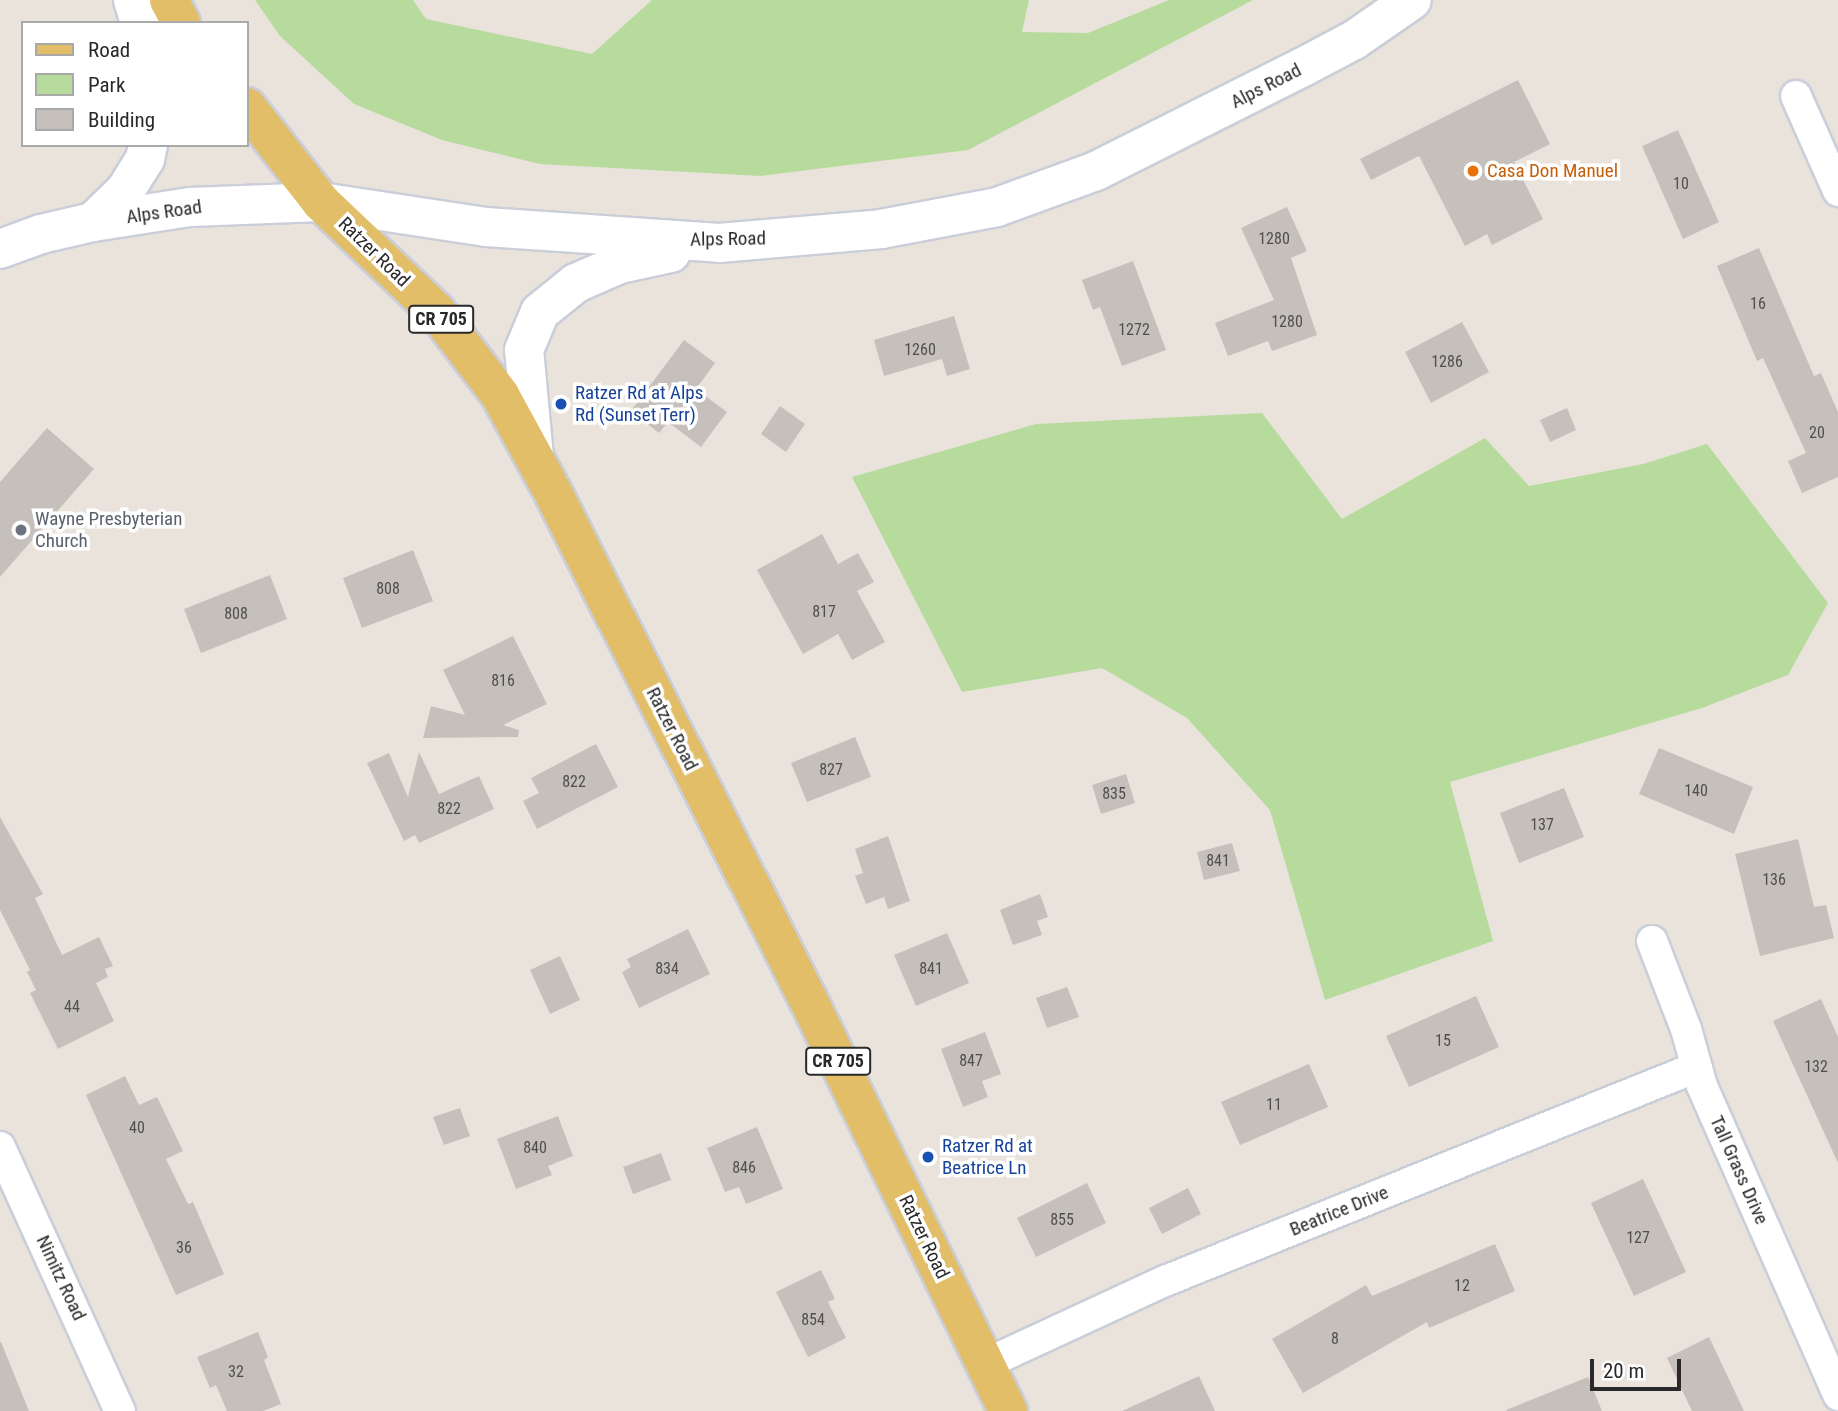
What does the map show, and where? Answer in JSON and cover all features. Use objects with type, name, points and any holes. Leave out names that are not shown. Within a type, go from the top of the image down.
[{"type":"main road","points":[[133,0],[139,21]]},
{"type":"main road","points":[[169,0],[180,21]]},
{"type":"main road","name":"Alps Road","points":[[0,249],[41,234],[93,222],[190,206],[321,202],[486,227],[719,243],[881,229],[997,207],[1096,171],[1354,40],[1412,0]]},
{"type":"main road","name":"Ratzer Road","points":[[248,108],[321,202],[437,313],[500,395],[814,1010],[1008,1411]]},
{"type":"main road","points":[[93,222],[125,191],[145,159],[148,147]]},
{"type":"main road","points":[[534,457],[524,349],[540,312],[576,284],[620,264],[719,243]]},
{"type":"street","points":[[1796,96],[1838,191]]},
{"type":"street","name":"Tall Grass Drive","points":[[1652,941],[1686,1029],[1702,1086],[1838,1395]]},
{"type":"street","name":"Beatrice Drive","points":[[985,1364],[1166,1280],[1697,1067]]},
{"type":"street","name":"Nimitz Road","points":[[0,1147],[120,1411]]},
{"type":"green space","points":[[255,0],[413,0],[426,19],[592,54],[652,0],[1029,0],[1022,32],[1088,33],[1169,0],[1253,0],[968,150],[761,176],[540,164],[442,140],[354,104],[280,36]]},
{"type":"green space","points":[[1262,413],[1342,519],[1485,438],[1529,486],[1643,464],[1707,444],[1828,603],[1788,675],[1702,708],[1450,782],[1493,941],[1325,1000],[1270,810],[1187,718],[1102,668],[962,692],[852,477],[1036,424]]},
{"type":"building","name":"Casa Don Manuel","points":[[1518,80],[1550,144],[1514,162],[1543,219],[1492,245],[1487,234],[1465,246],[1419,156],[1371,180],[1360,159]]},
{"type":"building","points":[[1678,130],[1719,222],[1683,239],[1642,146]]},
{"type":"building","points":[[1287,207],[1307,251],[1291,258],[1317,335],[1272,351],[1268,341],[1228,356],[1215,323],[1274,300],[1241,228]]},
{"type":"building","points":[[1759,248],[1814,376],[1821,373],[1838,412],[1838,477],[1802,493],[1788,461],[1806,453],[1763,358],[1757,361],[1717,266]]},
{"type":"building","points":[[1133,261],[1166,350],[1122,366],[1100,307],[1093,310],[1082,280]]},
{"type":"building","points":[[954,316],[970,369],[947,376],[942,359],[884,376],[874,340]]},
{"type":"building","points":[[1462,322],[1489,372],[1431,403],[1405,352]]},
{"type":"building","points":[[684,340],[715,363],[696,389],[727,412],[701,447],[668,422],[659,433],[631,411]]},
{"type":"building","points":[[780,406],[805,424],[786,452],[761,434]]},
{"type":"building","points":[[1567,408],[1576,430],[1550,442],[1540,420]]},
{"type":"building","name":"Wayne Presbyterian Church","points":[[47,428],[94,469],[0,577],[0,482]]},
{"type":"building","points":[[822,534],[838,564],[858,553],[874,582],[857,591],[885,642],[852,660],[838,634],[803,654],[757,570]]},
{"type":"building","points":[[413,550],[433,601],[362,628],[343,578]]},
{"type":"building","points":[[270,575],[287,619],[201,653],[184,609]]},
{"type":"building","points":[[513,636],[547,704],[503,725],[519,730],[518,737],[423,738],[431,706],[465,715],[443,670]]},
{"type":"building","points":[[855,737],[871,777],[807,802],[791,763]]},
{"type":"building","points":[[596,744],[618,787],[537,829],[523,801],[539,793],[531,778]]},
{"type":"building","points":[[1659,748],[1753,787],[1734,834],[1639,794]]},
{"type":"building","points":[[419,752],[439,794],[479,776],[494,809],[419,843],[415,835],[404,841],[367,763],[389,753],[408,797]]},
{"type":"building","points":[[1126,774],[1135,803],[1101,814],[1092,785]]},
{"type":"building","points":[[1564,788],[1584,837],[1519,863],[1500,813]]},
{"type":"building","points":[[0,817],[43,894],[35,898],[62,955],[99,937],[113,966],[105,969],[108,977],[96,983],[114,1021],[58,1049],[30,993],[36,990],[27,972],[30,970],[0,910]]},
{"type":"building","points":[[888,836],[910,901],[888,909],[884,897],[866,904],[855,876],[863,873],[855,849]]},
{"type":"building","points":[[1798,839],[1814,907],[1826,905],[1834,938],[1760,956],[1735,854]]},
{"type":"building","points":[[1232,843],[1240,871],[1204,880],[1197,852]]},
{"type":"building","points":[[1040,894],[1048,917],[1037,921],[1042,935],[1013,945],[1000,910]]},
{"type":"building","points":[[688,929],[710,974],[639,1008],[622,972],[631,967],[627,959]]},
{"type":"building","points":[[947,933],[969,983],[916,1006],[894,955]]},
{"type":"building","points":[[560,956],[580,1000],[550,1014],[530,970]]},
{"type":"building","points":[[1067,987],[1079,1017],[1047,1028],[1036,998]]},
{"type":"building","points":[[1476,996],[1499,1047],[1409,1087],[1386,1036]]},
{"type":"building","points":[[1821,999],[1838,1037],[1838,1163],[1773,1021]]},
{"type":"building","points":[[985,1032],[1001,1074],[982,1081],[988,1097],[963,1107],[941,1049]]},
{"type":"building","points":[[1309,1064],[1328,1107],[1240,1145],[1221,1102]]},
{"type":"building","points":[[125,1076],[139,1105],[157,1097],[183,1151],[166,1159],[188,1204],[193,1202],[224,1274],[176,1295],[86,1095]]},
{"type":"building","points":[[460,1108],[470,1136],[444,1145],[433,1117]]},
{"type":"building","points":[[558,1116],[573,1156],[548,1166],[552,1175],[516,1189],[497,1139]]},
{"type":"building","points":[[757,1127],[783,1189],[746,1204],[739,1187],[725,1192],[707,1148]]},
{"type":"building","points":[[661,1153],[671,1180],[633,1194],[623,1167]]},
{"type":"building","points":[[1643,1179],[1686,1272],[1634,1296],[1591,1203]]},
{"type":"building","points":[[1087,1183],[1106,1223],[1036,1257],[1017,1218]]},
{"type":"building","points":[[1188,1188],[1201,1214],[1162,1234],[1149,1208]]},
{"type":"building","points":[[1495,1244],[1515,1291],[1429,1328],[1427,1322],[1303,1393],[1272,1339],[1366,1285],[1372,1296]]},
{"type":"building","points":[[821,1270],[835,1299],[828,1302],[846,1338],[808,1357],[776,1292]]},
{"type":"building","points":[[258,1332],[268,1357],[264,1360],[281,1404],[263,1411],[227,1411],[216,1385],[210,1388],[197,1357]]},
{"type":"building","points":[[1709,1337],[1744,1411],[1692,1411],[1667,1358]]},
{"type":"building","points":[[1,1342],[29,1411],[0,1411]]},
{"type":"building","points":[[1199,1376],[1215,1411],[1122,1411]]},
{"type":"building","points":[[1588,1377],[1602,1411],[1506,1410]]},
{"type":"place","name":"Casa Don Manuel","points":[[1473,171]]},
{"type":"place","name":"Ratzer Rd at Alps Rd (Sunset Terr)","points":[[561,404]]},
{"type":"place","name":"Wayne Presbyterian Church","points":[[21,530]]},
{"type":"place","name":"Ratzer Rd at Beatrice Ln","points":[[928,1157]]}]
